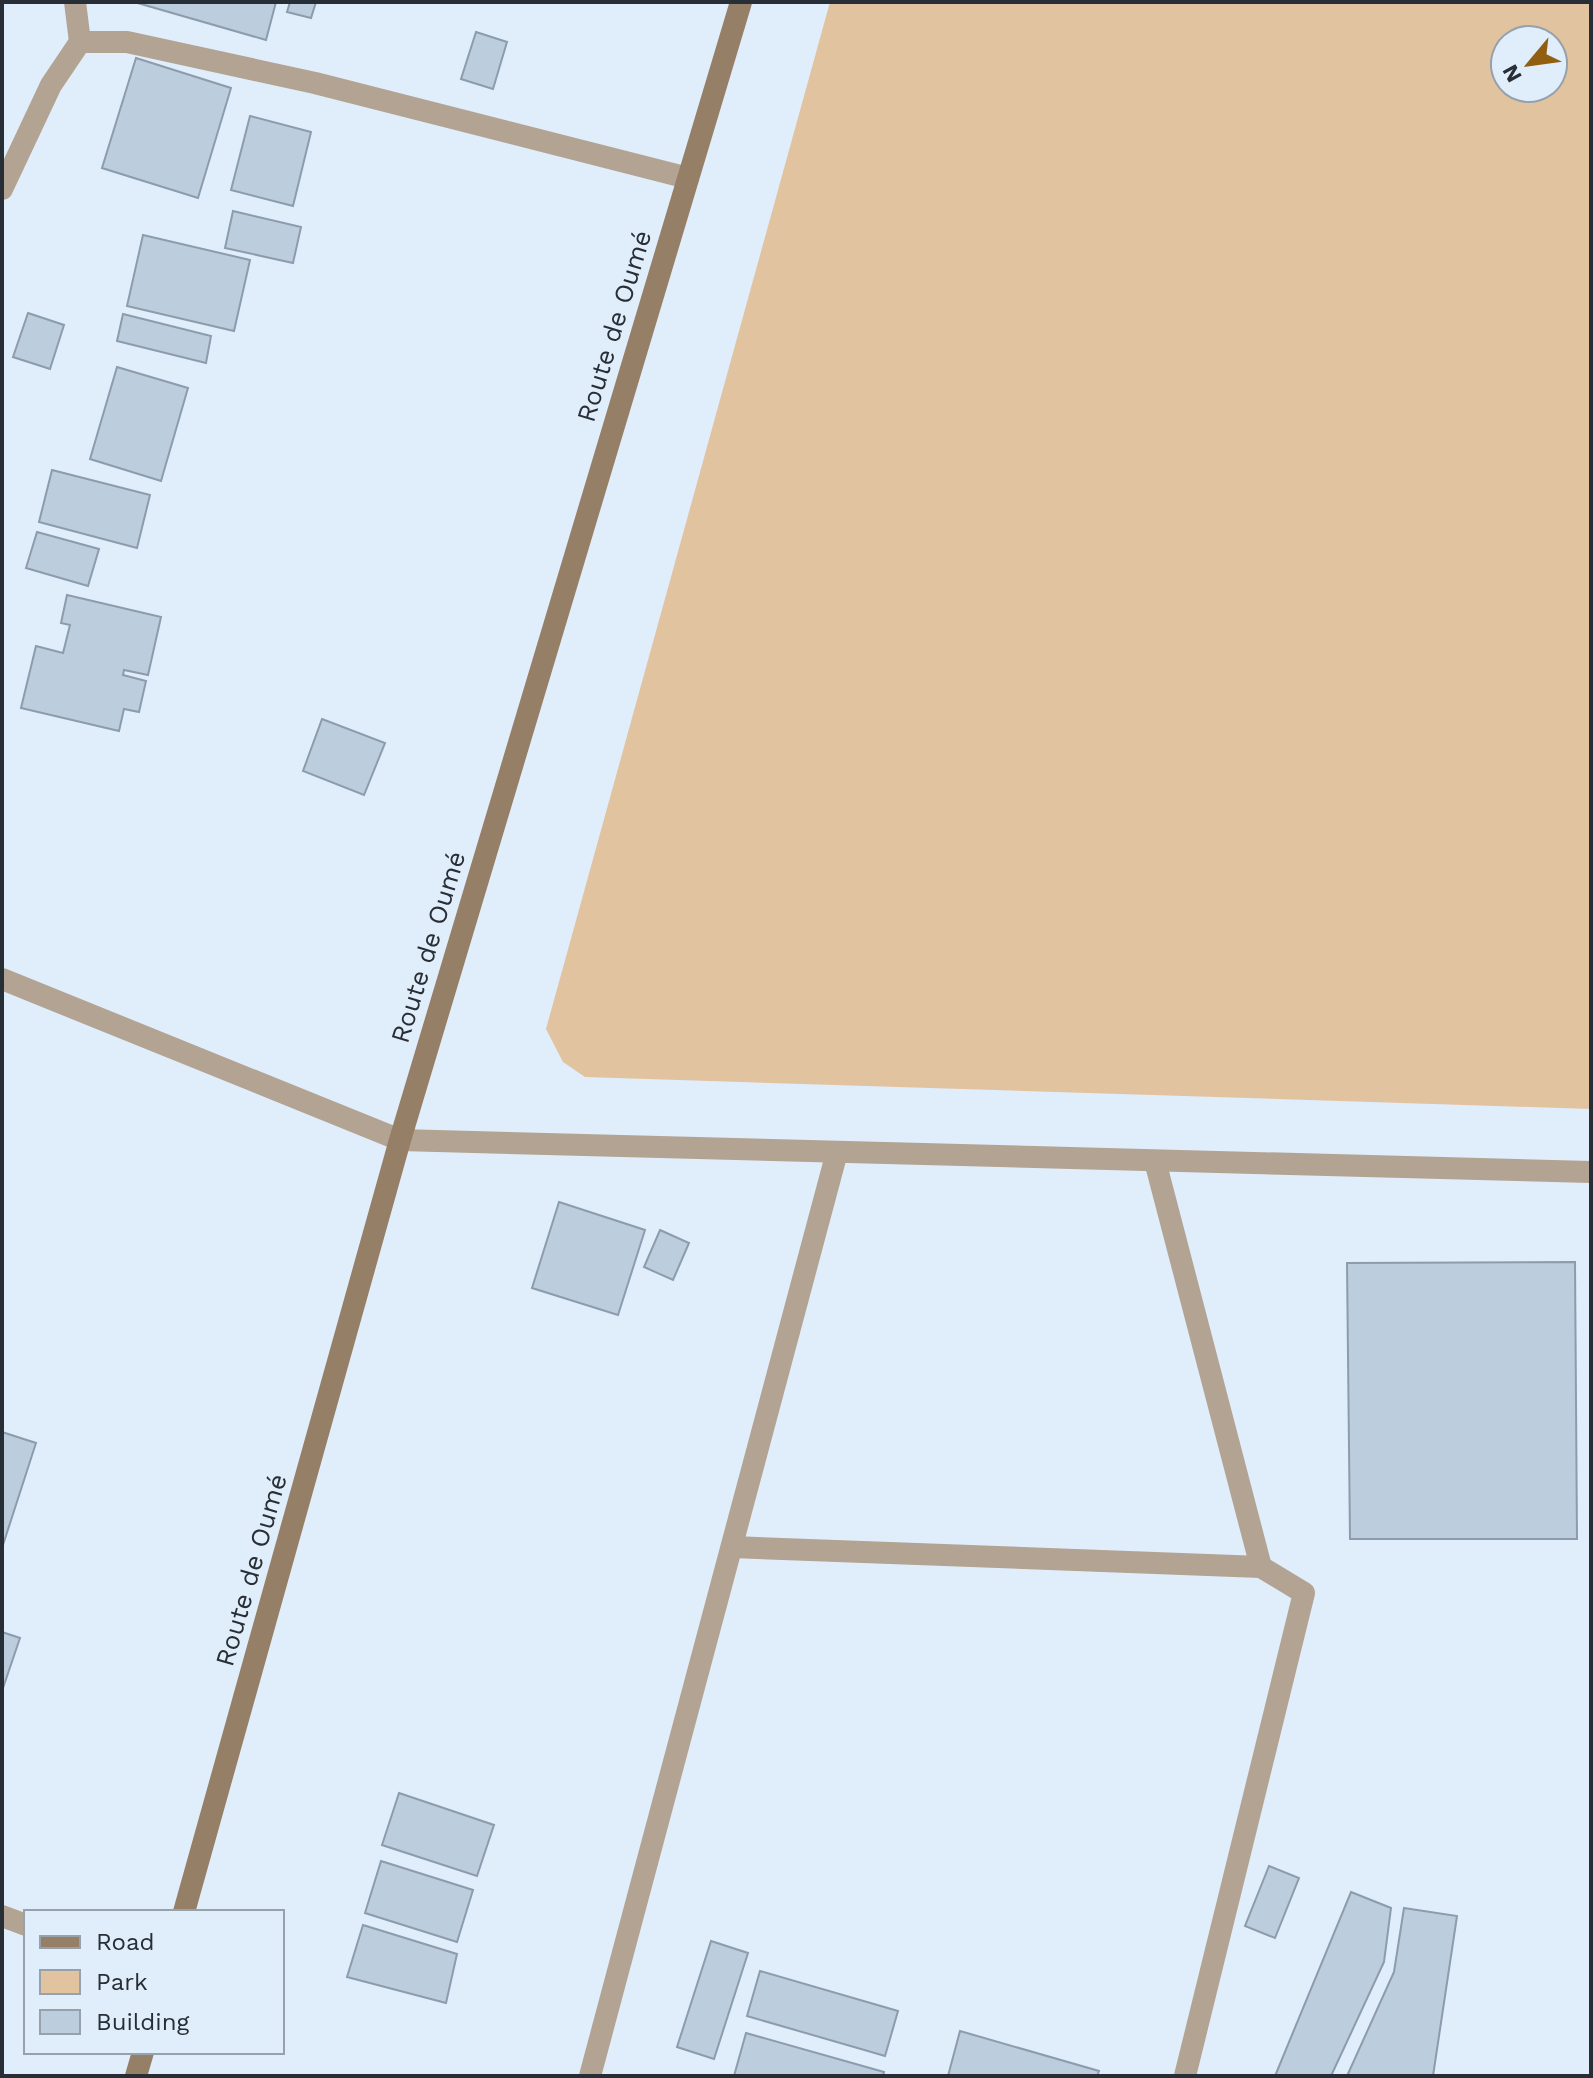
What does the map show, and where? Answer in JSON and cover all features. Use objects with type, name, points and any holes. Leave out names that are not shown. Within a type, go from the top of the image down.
[{"type":"main road","name":"Route de Oumé","points":[[185,1910],[400,1140],[741,2]]},
{"type":"main road","points":[[136,2076],[142,2054]]},
{"type":"street","points":[[2,189],[51,85],[80,42],[75,2]]},
{"type":"street","points":[[80,42],[127,42],[315,83],[688,178]]},
{"type":"street","points":[[2,979],[400,1140],[1591,1172]]},
{"type":"street","points":[[590,2076],[837,1152]]},
{"type":"street","points":[[1155,1161],[1261,1567]]},
{"type":"street","points":[[732,1547],[1261,1567],[1304,1593],[1185,2076]]},
{"type":"street","points":[[2,1916],[24,1924]]},
{"type":"green space","points":[[830,2],[1591,2],[1591,1109],[585,1077],[563,1062],[546,1029]]},
{"type":"building","points":[[134,2],[276,2],[266,40]]},
{"type":"building","points":[[290,2],[316,2],[311,18],[287,12]]},
{"type":"building","points":[[476,32],[507,42],[493,89],[461,79]]},
{"type":"building","points":[[136,58],[231,88],[198,198],[102,168]]},
{"type":"building","points":[[250,116],[311,132],[293,206],[231,190]]},
{"type":"building","points":[[233,211],[301,227],[293,263],[225,248]]},
{"type":"building","points":[[143,235],[250,260],[234,331],[127,306]]},
{"type":"building","points":[[28,313],[64,325],[50,369],[13,357]]},
{"type":"building","points":[[123,314],[211,336],[206,363],[117,341]]},
{"type":"building","points":[[117,367],[188,388],[161,481],[90,459]]},
{"type":"building","points":[[52,470],[150,495],[137,548],[39,522]]},
{"type":"building","points":[[37,532],[99,549],[88,586],[26,568]]},
{"type":"building","points":[[67,595],[161,617],[148,675],[124,670],[123,675],[146,681],[139,712],[124,709],[119,731],[21,708],[36,646],[63,653],[70,625],[61,623]]},
{"type":"building","points":[[322,719],[385,743],[364,795],[303,771]]},
{"type":"building","points":[[559,1202],[645,1230],[618,1315],[532,1288]]},
{"type":"building","points":[[660,1230],[689,1243],[673,1280],[644,1267]]},
{"type":"building","points":[[1575,1262],[1577,1539],[1350,1539],[1347,1263]]},
{"type":"building","points":[[2,1432],[36,1443],[2,1548]]},
{"type":"building","points":[[2,1632],[20,1638],[2,1691]]},
{"type":"building","points":[[399,1793],[494,1825],[477,1876],[382,1845]]},
{"type":"building","points":[[381,1861],[473,1890],[457,1942],[365,1913]]},
{"type":"building","points":[[1269,1866],[1299,1878],[1275,1938],[1245,1926]]},
{"type":"building","points":[[1351,1892],[1391,1908],[1384,1962],[1331,2076],[1275,2076]]},
{"type":"building","points":[[1404,1908],[1457,1916],[1433,2076],[1347,2076],[1394,1972]]},
{"type":"building","points":[[363,1925],[457,1954],[446,2003],[347,1977]]},
{"type":"building","points":[[711,1941],[748,1953],[714,2059],[677,2047]]},
{"type":"building","points":[[760,1971],[898,2011],[885,2056],[747,2016]]},
{"type":"building","points":[[960,2031],[1099,2071],[1097,2076],[948,2076]]},
{"type":"building","points":[[746,2033],[884,2072],[883,2076],[734,2076]]}]
